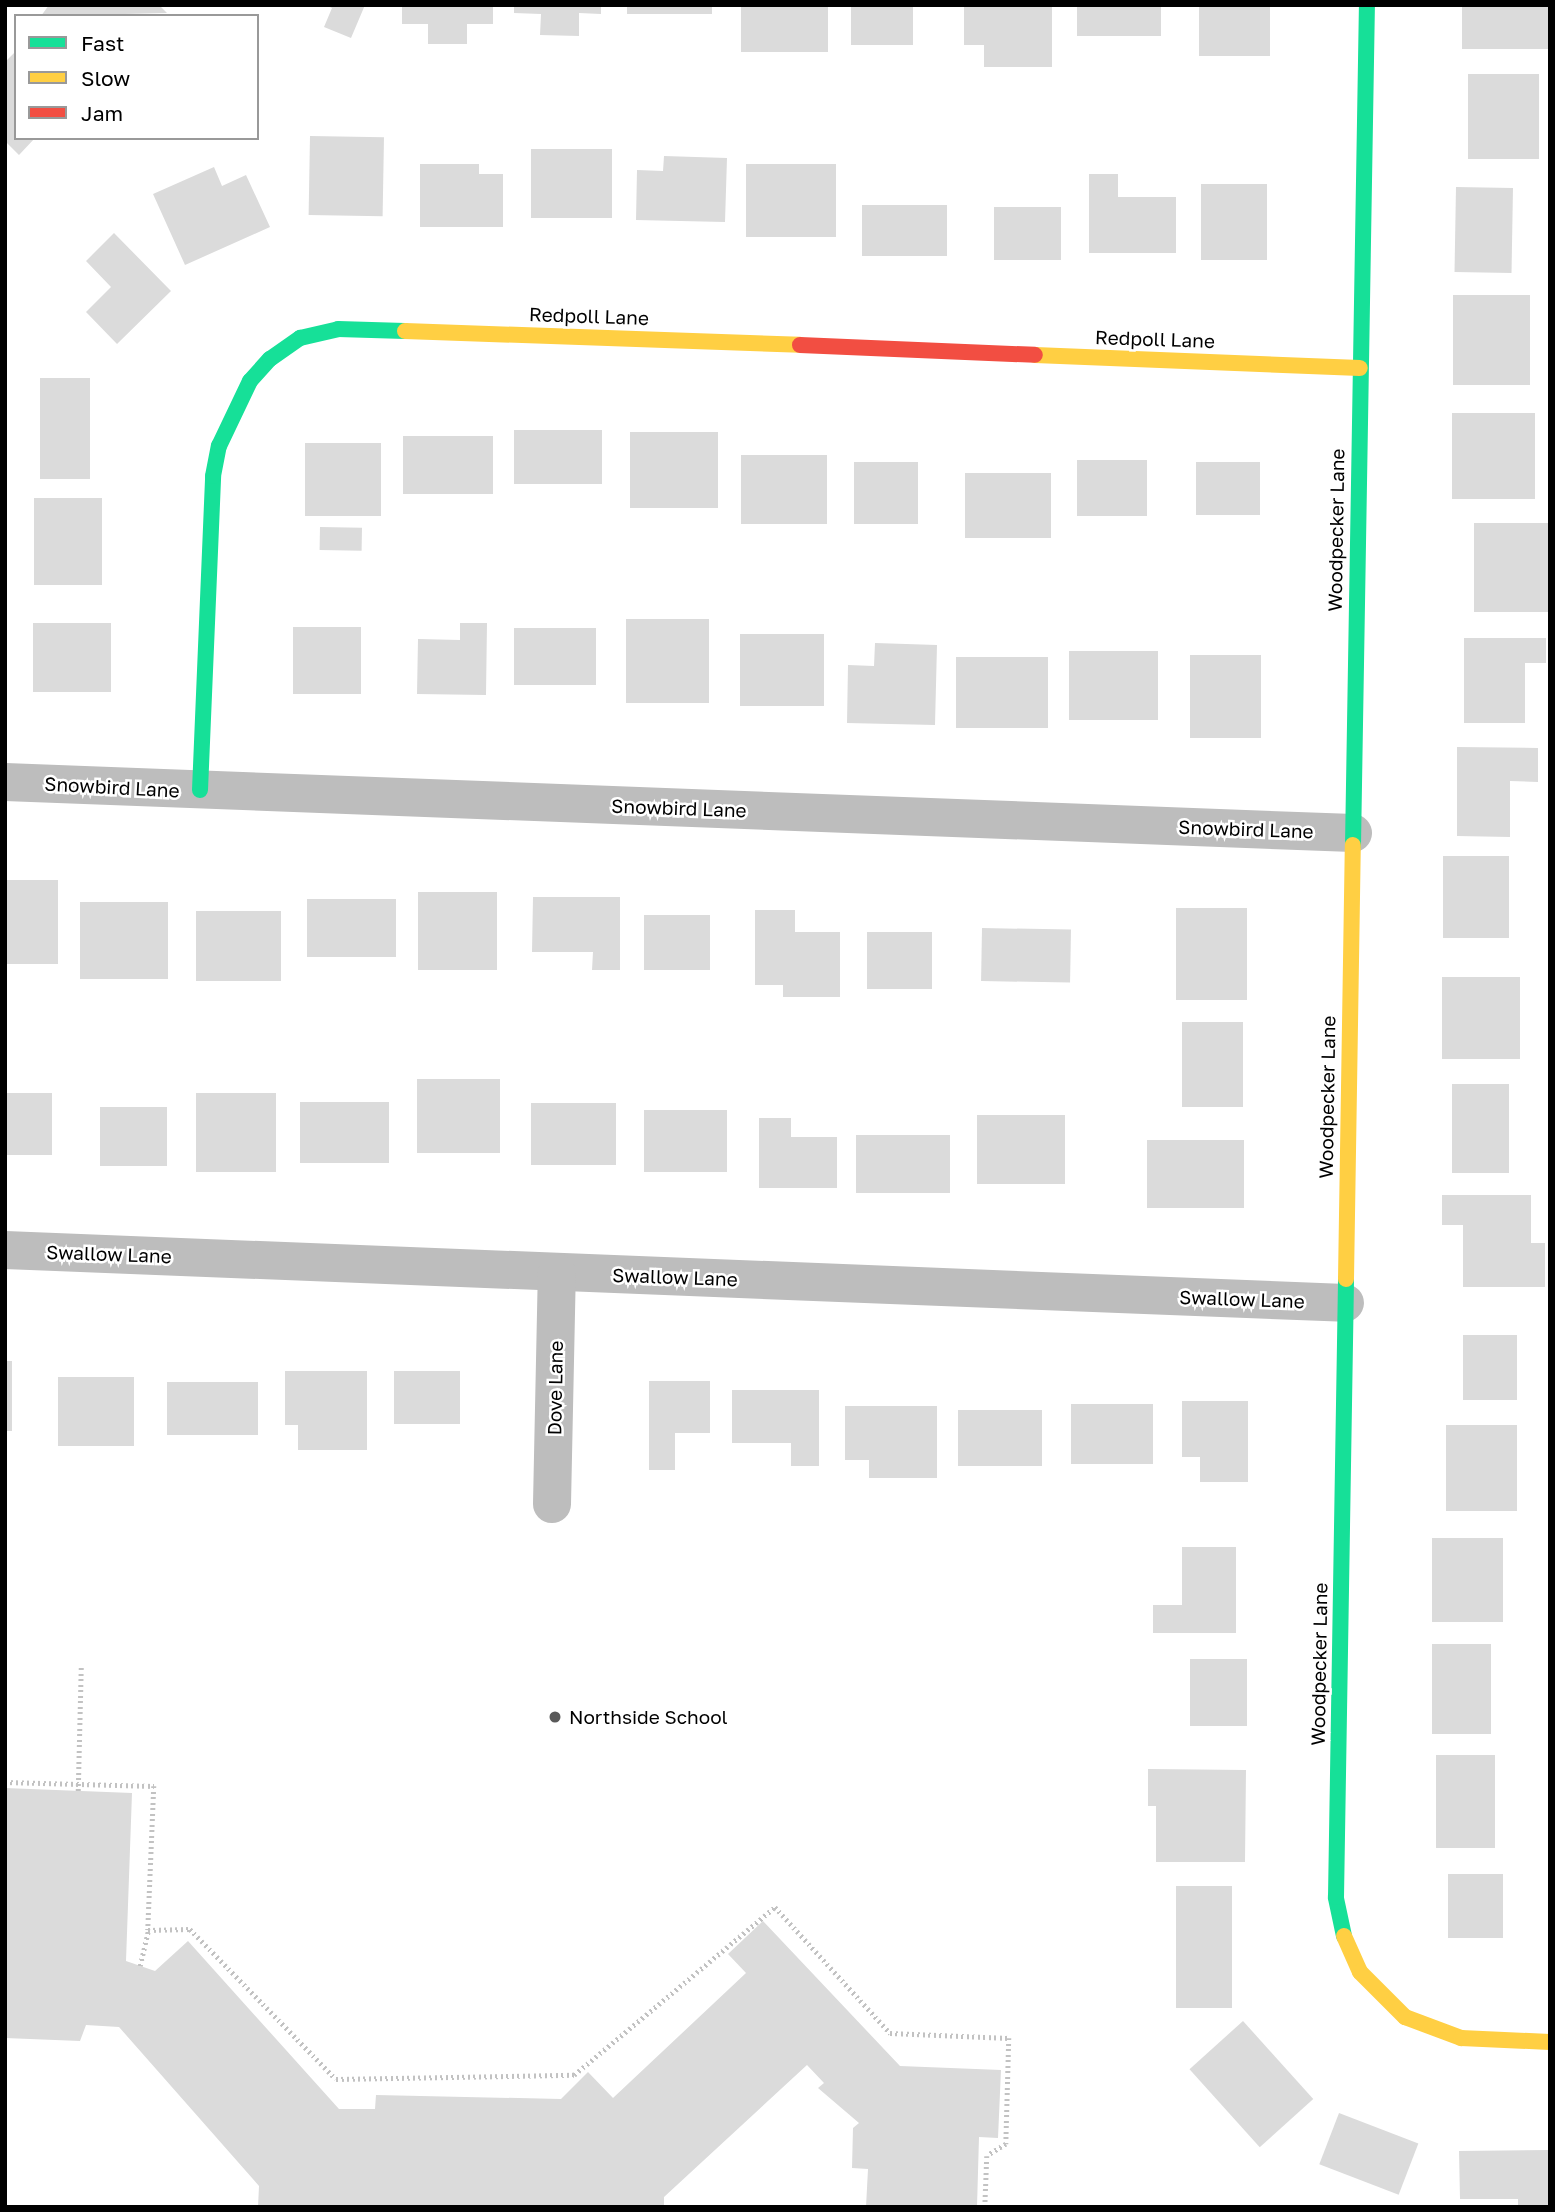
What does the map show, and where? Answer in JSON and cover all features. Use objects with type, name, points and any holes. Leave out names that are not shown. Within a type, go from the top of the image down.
[{"type":"street","name":"Woodpecker Lane","points":[[1367,5],[1336,1897],[1340,1927],[1360,1972],[1405,2017],[1461,2038],[1550,2042]]},
{"type":"street","name":"Redpoll Lane","points":[[200,790],[213,476],[219,446],[250,381],[270,359],[300,338],[338,329],[465,331],[1360,368]]},
{"type":"street","name":"Snowbird Lane","points":[[5,782],[1353,833]]},
{"type":"street","name":"Swallow Lane","points":[[5,1250],[1345,1303]]},
{"type":"street","name":"Dove Lane","points":[[552,1504],[557,1273]]},
{"type":"path","points":[[78,1791],[81,1667]]},
{"type":"path","points":[[5,1782],[154,1786],[148,1930],[140,1966]]},
{"type":"path","points":[[148,1930],[190,1928],[336,2078],[574,2075],[775,1907],[890,2033],[1009,2038],[1006,2144],[987,2156],[985,2207]]},
{"type":"building","points":[[49,5],[159,5],[167,13],[125,14],[42,14]]},
{"type":"building","points":[[326,5],[365,5],[351,38],[324,27],[332,8]]},
{"type":"building","points":[[402,5],[493,5],[493,24],[467,24],[467,44],[428,44],[428,24],[402,24]]},
{"type":"building","points":[[514,5],[601,5],[601,14],[579,13],[579,36],[540,35],[541,14],[514,13]]},
{"type":"building","points":[[627,5],[712,5],[712,14],[627,14]]},
{"type":"building","points":[[741,5],[828,5],[828,52],[741,52]]},
{"type":"building","points":[[851,5],[913,5],[913,45],[851,45]]},
{"type":"building","points":[[964,5],[1052,5],[1052,67],[984,67],[984,45],[964,45]]},
{"type":"building","points":[[1077,5],[1161,5],[1161,36],[1077,36]]},
{"type":"building","points":[[1199,5],[1270,5],[1270,56],[1199,56]]},
{"type":"building","points":[[1462,5],[1550,5],[1550,49],[1462,49]]},
{"type":"building","points":[[14,53],[14,140],[33,140],[19,155],[5,141],[5,62]]},
{"type":"building","points":[[1468,74],[1539,74],[1539,159],[1468,159]]},
{"type":"building","points":[[310,136],[384,137],[383,216],[309,215]]},
{"type":"building","points":[[531,149],[612,149],[612,218],[531,218]]},
{"type":"building","points":[[664,156],[727,158],[725,222],[636,220],[637,170],[663,171]]},
{"type":"building","points":[[420,164],[479,164],[479,174],[503,174],[503,227],[420,227]]},
{"type":"building","points":[[746,164],[836,164],[836,237],[746,237]]},
{"type":"building","points":[[214,167],[222,186],[246,175],[270,227],[185,265],[153,194]]},
{"type":"building","points":[[1089,174],[1118,174],[1118,197],[1176,197],[1176,253],[1089,253]]},
{"type":"building","points":[[1201,184],[1267,184],[1267,260],[1201,260]]},
{"type":"building","points":[[1456,187],[1513,188],[1512,273],[1455,272]]},
{"type":"building","points":[[862,205],[947,205],[947,256],[862,256]]},
{"type":"building","points":[[994,207],[1061,207],[1061,260],[994,260]]},
{"type":"building","points":[[114,233],[171,291],[117,344],[86,312],[111,287],[86,261]]},
{"type":"building","points":[[1453,295],[1530,295],[1530,385],[1453,385]]},
{"type":"building","points":[[40,378],[90,378],[90,479],[40,479]]},
{"type":"building","points":[[1452,413],[1535,413],[1535,499],[1452,499]]},
{"type":"building","points":[[514,430],[602,430],[602,484],[514,484]]},
{"type":"building","points":[[630,432],[718,432],[718,508],[630,508]]},
{"type":"building","points":[[403,436],[493,436],[493,494],[403,494]]},
{"type":"building","points":[[305,443],[381,443],[381,516],[305,516]]},
{"type":"building","points":[[741,455],[827,455],[827,524],[741,524]]},
{"type":"building","points":[[1077,460],[1147,460],[1147,516],[1077,516]]},
{"type":"building","points":[[854,462],[918,462],[918,524],[854,524]]},
{"type":"building","points":[[1196,462],[1260,462],[1260,515],[1196,515]]},
{"type":"building","points":[[965,473],[1051,473],[1051,538],[965,538]]},
{"type":"building","points":[[34,498],[102,498],[102,585],[34,585]]},
{"type":"building","points":[[1474,523],[1548,523],[1548,612],[1474,612]]},
{"type":"building","points":[[320,527],[362,528],[362,551],[320,550]]},
{"type":"building","points":[[626,619],[709,619],[709,703],[626,703]]},
{"type":"building","points":[[33,623],[111,623],[111,692],[33,692]]},
{"type":"building","points":[[460,623],[487,623],[486,695],[417,694],[418,639],[460,640]]},
{"type":"building","points":[[293,627],[361,627],[361,694],[293,694]]},
{"type":"building","points":[[514,628],[596,628],[596,685],[514,685]]},
{"type":"building","points":[[740,634],[824,634],[824,706],[740,706]]},
{"type":"building","points":[[1464,638],[1546,638],[1546,663],[1525,663],[1525,723],[1464,723]]},
{"type":"building","points":[[875,643],[937,645],[935,725],[847,723],[848,665],[874,666]]},
{"type":"building","points":[[1069,651],[1158,651],[1158,720],[1069,720]]},
{"type":"building","points":[[1190,655],[1261,655],[1261,738],[1190,738]]},
{"type":"building","points":[[956,657],[1048,657],[1048,728],[956,728]]},
{"type":"building","points":[[1457,747],[1538,748],[1538,782],[1510,781],[1510,837],[1457,836]]},
{"type":"building","points":[[1443,856],[1509,856],[1509,938],[1443,938]]},
{"type":"building","points":[[5,880],[58,880],[58,964],[5,964]]},
{"type":"building","points":[[418,892],[497,892],[497,970],[418,970]]},
{"type":"building","points":[[533,897],[620,897],[620,970],[592,970],[593,952],[532,952]]},
{"type":"building","points":[[307,899],[396,899],[396,957],[307,957]]},
{"type":"building","points":[[80,902],[168,902],[168,979],[80,979]]},
{"type":"building","points":[[1176,908],[1247,908],[1247,1000],[1176,1000]]},
{"type":"building","points":[[755,910],[795,910],[795,932],[840,932],[840,997],[783,997],[783,985],[755,985]]},
{"type":"building","points":[[196,911],[281,911],[281,981],[196,981]]},
{"type":"building","points":[[644,915],[710,915],[710,970],[644,970]]},
{"type":"building","points":[[982,928],[1071,930],[1070,983],[981,981]]},
{"type":"building","points":[[867,932],[932,932],[932,989],[867,989]]},
{"type":"building","points":[[1442,977],[1520,977],[1520,1059],[1442,1059]]},
{"type":"building","points":[[1182,1022],[1243,1022],[1243,1107],[1182,1107]]},
{"type":"building","points":[[417,1079],[500,1079],[500,1153],[417,1153]]},
{"type":"building","points":[[1452,1084],[1509,1084],[1509,1173],[1452,1173]]},
{"type":"building","points":[[5,1093],[52,1093],[52,1155],[5,1155]]},
{"type":"building","points":[[196,1093],[276,1093],[276,1172],[196,1172]]},
{"type":"building","points":[[300,1102],[389,1102],[389,1163],[300,1163]]},
{"type":"building","points":[[531,1103],[616,1103],[616,1165],[531,1165]]},
{"type":"building","points":[[100,1107],[167,1107],[167,1166],[100,1166]]},
{"type":"building","points":[[644,1110],[727,1110],[727,1172],[644,1172]]},
{"type":"building","points":[[977,1115],[1065,1115],[1065,1184],[977,1184]]},
{"type":"building","points":[[759,1118],[791,1118],[791,1137],[837,1137],[837,1188],[759,1188]]},
{"type":"building","points":[[856,1135],[950,1135],[950,1193],[856,1193]]},
{"type":"building","points":[[1147,1140],[1244,1140],[1244,1208],[1147,1208]]},
{"type":"building","points":[[1442,1195],[1531,1195],[1531,1243],[1545,1243],[1545,1287],[1463,1287],[1463,1225],[1442,1225]]},
{"type":"building","points":[[1463,1335],[1517,1335],[1517,1400],[1463,1400]]},
{"type":"building","points":[[5,1361],[12,1361],[12,1431],[5,1431]]},
{"type":"building","points":[[285,1371],[367,1371],[367,1450],[298,1450],[298,1425],[285,1425]]},
{"type":"building","points":[[394,1371],[460,1371],[460,1424],[394,1424]]},
{"type":"building","points":[[58,1377],[134,1377],[134,1446],[58,1446]]},
{"type":"building","points":[[649,1381],[710,1381],[710,1433],[675,1433],[675,1470],[649,1470]]},
{"type":"building","points":[[167,1382],[258,1382],[258,1435],[167,1435]]},
{"type":"building","points":[[732,1390],[819,1390],[819,1466],[791,1466],[791,1443],[732,1443]]},
{"type":"building","points":[[1182,1401],[1248,1401],[1248,1482],[1200,1482],[1200,1457],[1182,1457]]},
{"type":"building","points":[[1071,1404],[1153,1404],[1153,1464],[1071,1464]]},
{"type":"building","points":[[845,1406],[937,1406],[937,1478],[869,1478],[869,1460],[845,1460]]},
{"type":"building","points":[[958,1410],[1042,1410],[1042,1466],[958,1466]]},
{"type":"building","points":[[1446,1425],[1517,1425],[1517,1511],[1446,1511]]},
{"type":"building","points":[[1432,1538],[1503,1538],[1503,1622],[1432,1622]]},
{"type":"building","points":[[1182,1547],[1236,1547],[1236,1633],[1153,1633],[1153,1605],[1182,1605]]},
{"type":"building","points":[[1432,1644],[1491,1644],[1491,1734],[1432,1734]]},
{"type":"building","points":[[1190,1659],[1247,1659],[1247,1726],[1190,1726]]},
{"type":"building","points":[[1436,1755],[1495,1755],[1495,1848],[1436,1848]]},
{"type":"building","points":[[1148,1769],[1246,1770],[1245,1862],[1156,1862],[1156,1806],[1148,1806]]},
{"type":"building","points":[[5,1788],[132,1793],[126,1961],[155,1971],[188,1941],[339,2109],[375,2109],[376,2095],[561,2099],[588,2072],[613,2098],[746,1973],[728,1954],[763,1921],[900,2066],[1001,2070],[998,2138],[979,2137],[977,2207],[866,2207],[868,2169],[852,2168],[853,2128],[859,2123],[818,2088],[824,2083],[807,2065],[664,2197],[664,2207],[258,2207],[259,2186],[119,2027],[86,2025],[80,2041],[5,2038]]},
{"type":"building","points":[[1448,1874],[1503,1874],[1503,1938],[1448,1938]]},
{"type":"building","points":[[1176,1886],[1232,1886],[1232,2008],[1176,2008]]},
{"type":"building","points":[[1243,2021],[1313,2099],[1260,2147],[1189,2069]]},
{"type":"building","points":[[1339,2113],[1418,2143],[1399,2195],[1319,2164]]},
{"type":"building","points":[[1550,2150],[1550,2207],[1518,2207],[1518,2199],[1460,2199],[1459,2151]]},
{"type":"traffic: fast","points":[[1353,845],[1367,5]]},
{"type":"traffic: fast","points":[[200,790],[213,476],[219,446],[250,381],[270,359],[300,338],[338,329],[405,331]]},
{"type":"traffic: fast","points":[[1344,1936],[1336,1897],[1346,1279]]},
{"type":"traffic: slow","points":[[405,331],[800,345]]},
{"type":"traffic: slow","points":[[1035,355],[1360,368]]},
{"type":"traffic: slow","points":[[1346,1279],[1353,845]]},
{"type":"traffic: slow","points":[[1344,1936],[1360,1972],[1405,2017],[1461,2038],[1550,2042]]},
{"type":"traffic: jam","points":[[800,345],[1035,355]]},
{"type":"place","name":"Northside School","points":[[555,1717]]}]
